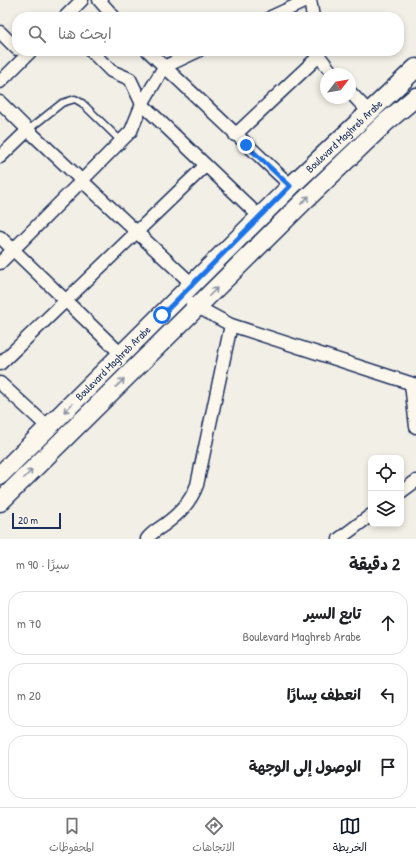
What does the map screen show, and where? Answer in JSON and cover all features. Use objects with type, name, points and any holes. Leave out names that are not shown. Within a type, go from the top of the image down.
[{"type":"street","points":[[70,12],[82,0]]},
{"type":"street","points":[[99,0],[110,12]]},
{"type":"street","points":[[282,12],[309,0],[312,12]]},
{"type":"street","points":[[0,32],[12,42]]},
{"type":"street","points":[[0,82],[20,56]]},
{"type":"street","points":[[95,56],[111,71],[130,79],[142,104],[261,218]]},
{"type":"street","points":[[153,56],[290,186]]},
{"type":"street","points":[[0,263],[122,142],[137,121],[142,104],[164,67],[187,56]]},
{"type":"street","points":[[235,135],[316,56]]},
{"type":"street","points":[[320,56],[328,68]]},
{"type":"street","name":"Boulevard Maghreb Arabe","points":[[0,475],[50,428],[121,354],[261,218],[290,186],[368,111],[416,68]]},
{"type":"street","name":"Boulevard Maghreb Arabe","points":[[0,502],[386,122],[416,97]]},
{"type":"street","points":[[356,98],[368,111]]},
{"type":"street","points":[[0,102],[136,231],[187,290],[197,308],[230,325],[413,384],[416,427]]},
{"type":"street","points":[[0,158],[28,130]]},
{"type":"street","points":[[0,364],[66,302],[136,231],[205,166]]},
{"type":"street","points":[[0,237],[121,354]]},
{"type":"street","points":[[147,539],[188,504],[193,496],[197,485],[230,325]]},
{"type":"street","points":[[0,383],[50,428]]},
{"type":"street","points":[[402,491],[416,481]]},
{"type":"street","points":[[339,539],[368,517]]},
{"type":"lane","points":[[28,130],[62,103],[75,99],[82,103],[122,142]]},
{"type":"route","points":[[162,315],[261,218],[290,186],[246,145]]}]
